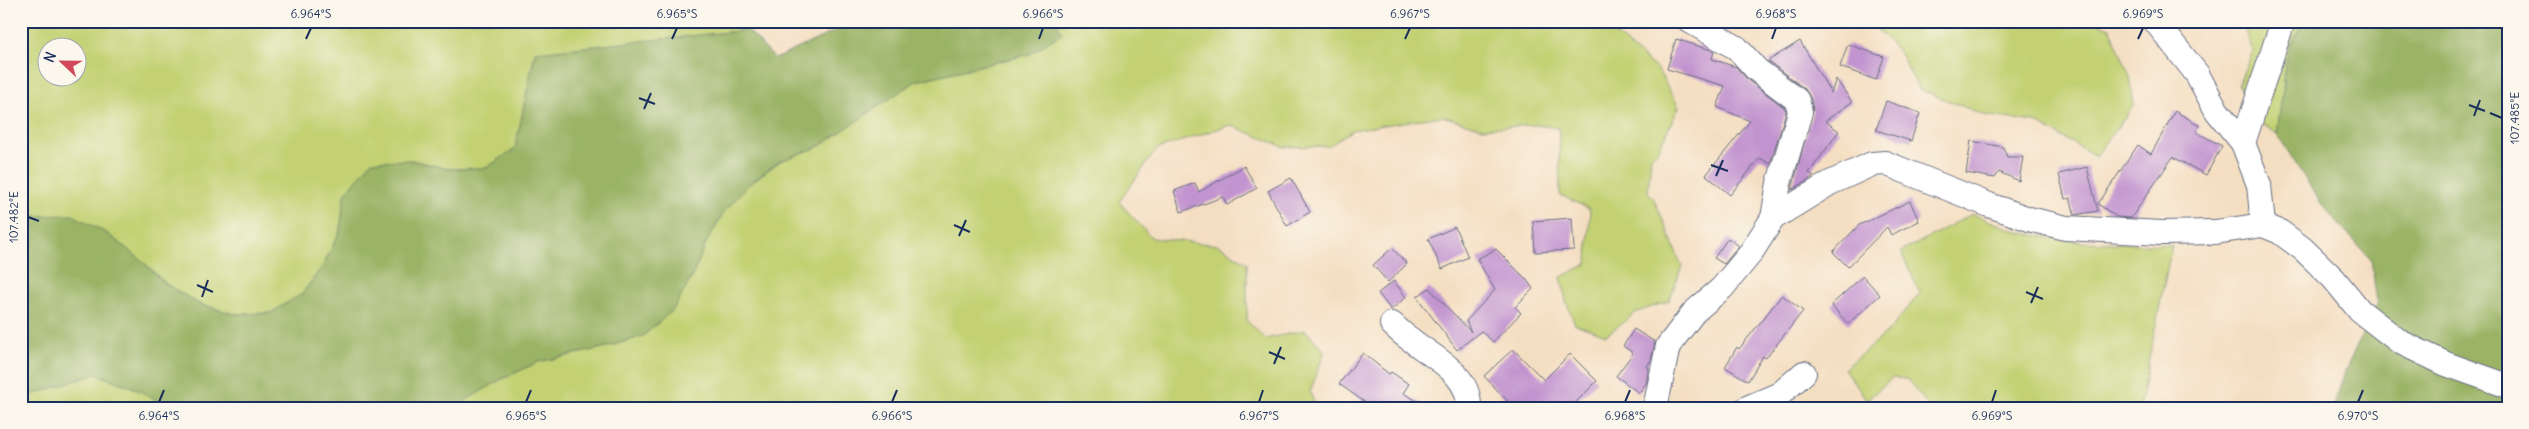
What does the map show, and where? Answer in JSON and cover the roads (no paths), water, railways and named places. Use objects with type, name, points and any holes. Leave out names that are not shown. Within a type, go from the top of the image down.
[{"type":"street","points":[[1655,408],[1668,346],[1694,312],[1722,288],[1750,254],[1773,218],[1779,183],[1800,112],[1800,105],[1787,91],[1757,70],[1737,48],[1690,21]]},
{"type":"street","points":[[2155,21],[2197,74],[2218,111],[2244,143],[2259,185],[2263,225]]},
{"type":"street","points":[[2244,143],[2283,21]]},
{"type":"street","points":[[1773,218],[1830,183],[1872,164],[1885,163],[1989,205],[2029,219],[2066,228],[2162,233],[2215,232],[2263,225],[2280,232],[2303,249],[2334,279],[2360,311],[2400,342],[2446,364],[2508,386]]},
{"type":"street","points":[[1392,324],[1454,371],[1463,383],[1469,399],[1469,408]]},
{"type":"street","points":[[1747,408],[1780,394],[1804,373]]}]
